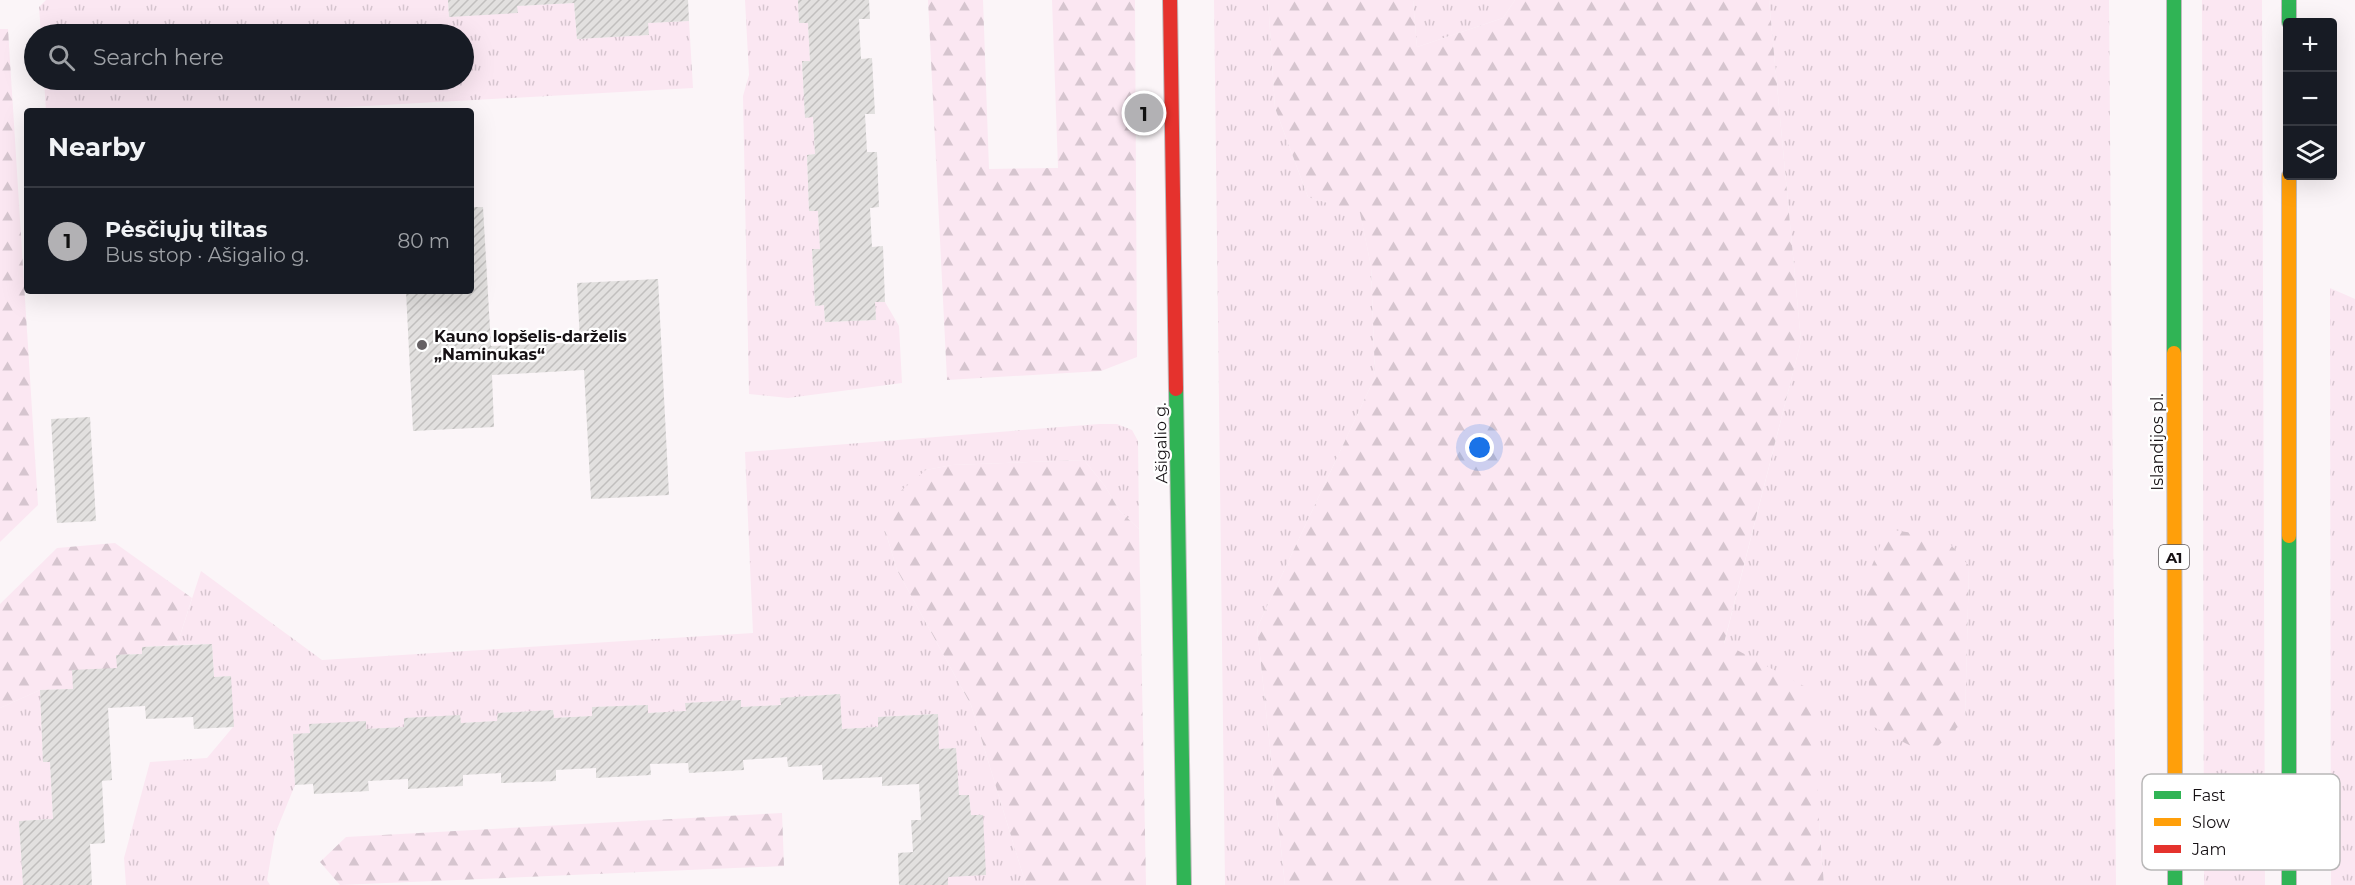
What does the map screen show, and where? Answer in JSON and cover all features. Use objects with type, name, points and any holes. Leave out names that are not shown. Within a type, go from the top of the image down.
[{"type":"main road","name":"Ašigalio g.","points":[[1170,0],[1184,885]]},
{"type":"main road","name":"Islandijos pl.","points":[[2174,0],[2175,774]]},
{"type":"main road","points":[[2289,0],[2289,18]]},
{"type":"main road","points":[[2289,180],[2289,774]]},
{"type":"main road","name":"Islandijos pl.","points":[[2175,870],[2175,885]]},
{"type":"green space","points":[[46,0],[448,0],[449,17],[517,12],[517,6],[574,3],[577,39],[648,35],[648,23],[689,21],[693,88],[330,108],[46,108],[45,90],[474,90],[474,24],[40,24],[39,7]]},
{"type":"green space","points":[[745,0],[798,0],[799,22],[808,23],[810,61],[802,62],[805,117],[813,117],[815,154],[807,155],[809,211],[818,211],[820,249],[812,249],[815,306],[824,305],[825,322],[876,320],[875,302],[885,302],[899,326],[902,383],[788,398],[749,394],[743,96],[749,75]]},
{"type":"green space","points":[[928,0],[983,0],[989,169],[1058,168],[1052,0],[1135,0],[1137,357],[1101,371],[947,380]]},
{"type":"green space","points":[[1214,0],[1268,0],[1275,108],[1308,197],[1360,212],[1371,266],[1375,377],[1257,628],[1285,885],[1225,885]]},
{"type":"green space","points":[[1268,0],[1413,0],[1417,47],[1503,18],[1515,0],[1769,0],[1801,341],[1724,643],[1813,691],[1824,885],[1285,885],[1257,628],[1375,377],[1371,266],[1360,213],[1308,197],[1275,108]]},
{"type":"green space","points":[[1413,0],[1515,0],[1503,18],[1417,47]]},
{"type":"green space","points":[[1769,0],[2109,0],[2116,885],[1824,885],[1819,822],[1724,644],[1801,341]],"holes":[[[1887,530],[1969,566],[1965,720]]]},
{"type":"green space","points":[[2202,0],[2262,0],[2265,774],[2204,774]]},
{"type":"green space","points":[[0,29],[8,29],[38,505],[0,542]]},
{"type":"green space","points":[[2330,288],[2355,299],[2355,885],[2331,885],[2331,870],[2340,870],[2340,774],[2331,774]]},
{"type":"green space","points":[[1117,424],[1132,430],[1138,441],[1139,529],[1119,510],[1105,486],[1084,460],[952,465],[926,470],[885,530],[897,570],[971,705],[1026,885],[948,885],[948,877],[983,815],[971,815],[969,795],[959,795],[956,748],[939,749],[937,714],[878,717],[878,727],[842,729],[839,694],[781,698],[781,705],[741,707],[741,700],[686,703],[686,711],[648,713],[647,705],[592,707],[592,716],[554,718],[553,710],[498,713],[497,721],[461,723],[460,716],[404,718],[404,727],[366,729],[366,722],[309,725],[310,733],[293,735],[295,785],[275,834],[267,880],[270,885],[126,885],[124,858],[150,762],[207,758],[233,727],[230,676],[214,677],[212,644],[177,645],[201,571],[322,660],[753,633],[745,452]]},
{"type":"green space","points":[[1084,460],[1105,486],[1119,510],[1139,529],[1146,885],[1026,885],[971,705],[897,570],[885,530],[897,494],[926,470],[952,465]]},
{"type":"green space","points":[[1887,529],[1945,538],[1969,566],[1965,720],[1938,746],[1911,746],[1870,725],[1866,580]]},
{"type":"green space","points":[[115,543],[192,598],[177,645],[142,647],[142,654],[117,655],[117,668],[73,689],[40,690],[0,708],[0,604],[57,548]]},
{"type":"green space","points":[[40,690],[43,762],[50,762],[53,819],[19,821],[23,885],[0,885],[0,708]]},
{"type":"green space","points":[[782,813],[784,866],[340,885],[320,862],[346,837]]},
{"type":"green space","points":[[2204,870],[2265,870],[2265,885],[2204,885]]},
{"type":"building","points":[[448,0],[688,0],[689,21],[648,23],[649,35],[577,39],[574,3],[517,6],[518,13],[449,17]]},
{"type":"building","points":[[798,0],[869,0],[870,19],[859,19],[861,59],[872,58],[875,114],[865,114],[867,152],[877,152],[879,207],[870,208],[872,247],[883,246],[885,302],[875,302],[876,320],[825,322],[824,305],[815,306],[812,249],[820,249],[818,211],[809,211],[807,155],[815,154],[813,117],[805,118],[802,61],[810,61],[808,23],[799,23]]},
{"type":"building","points":[[474,207],[483,207],[491,346],[580,342],[577,283],[658,279],[669,495],[591,499],[584,370],[492,375],[494,427],[413,431],[406,294],[474,294]]},
{"type":"building","points":[[90,417],[96,521],[57,523],[51,419]]},
{"type":"building","points":[[212,644],[214,677],[231,676],[234,727],[194,729],[193,717],[146,719],[145,706],[108,708],[112,780],[102,781],[105,843],[90,844],[92,885],[23,885],[19,821],[53,819],[50,762],[43,762],[40,690],[73,689],[72,670],[117,668],[116,655],[142,654],[142,647]]},
{"type":"building","points":[[840,694],[842,729],[878,727],[878,717],[938,714],[939,749],[956,748],[959,795],[969,795],[971,815],[983,815],[986,875],[948,877],[948,885],[899,885],[898,853],[913,852],[911,820],[921,820],[919,784],[882,786],[882,777],[823,780],[822,765],[788,767],[787,757],[743,760],[744,770],[689,773],[688,763],[650,764],[651,775],[596,778],[596,768],[556,770],[556,781],[501,783],[501,773],[463,775],[463,786],[408,789],[408,779],[368,781],[369,791],[314,794],[313,784],[295,785],[293,734],[310,733],[309,724],[366,721],[366,729],[404,727],[404,718],[460,715],[461,723],[497,721],[498,713],[553,710],[554,718],[592,716],[592,707],[648,705],[648,713],[686,711],[685,703],[741,700],[741,707],[781,705],[780,698]]},
{"type":"traffic: fast","points":[[2174,0],[2174,353]]},
{"type":"traffic: fast","points":[[2289,0],[2289,18]]},
{"type":"traffic: fast","points":[[1176,389],[1184,885]]},
{"type":"traffic: fast","points":[[2289,536],[2289,774]]},
{"type":"traffic: fast","points":[[2175,870],[2175,885]]},
{"type":"traffic: fast","points":[[2289,870],[2289,885]]},
{"type":"traffic: slow","points":[[2289,180],[2289,536]]},
{"type":"traffic: slow","points":[[2174,353],[2175,774]]},
{"type":"traffic: jam","points":[[1170,0],[1176,389]]},
{"type":"place","name":"Pėsčiųjų tiltas","points":[[1144,113]]},
{"type":"place","name":"Kauno lopšelis-darželis „Naminukas“","points":[[422,345]]}]
